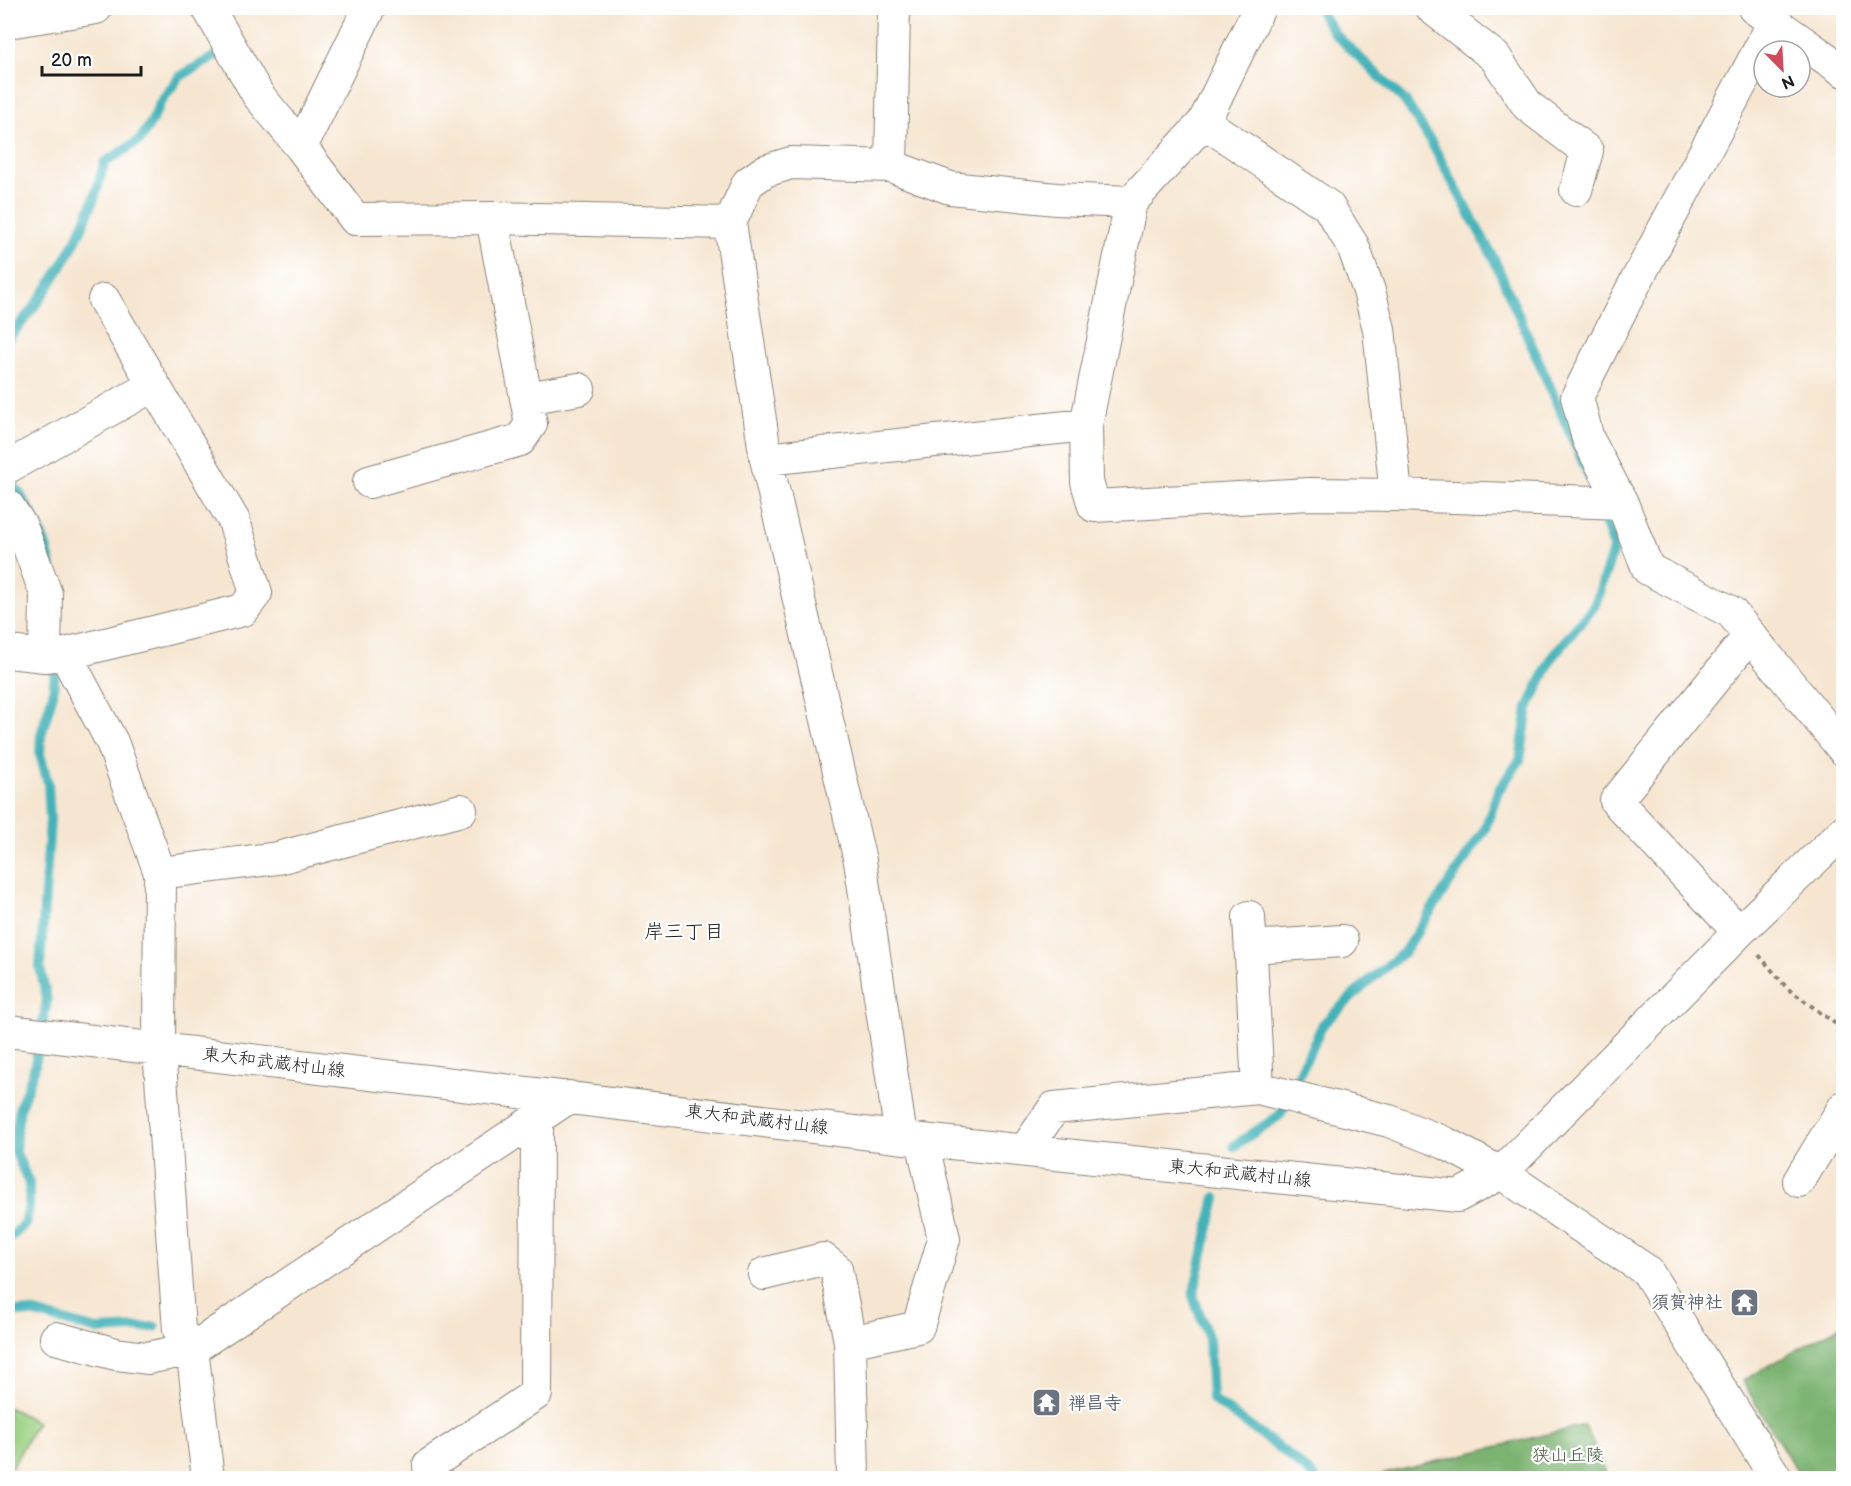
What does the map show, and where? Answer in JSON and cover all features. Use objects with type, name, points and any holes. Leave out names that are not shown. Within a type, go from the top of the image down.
[{"type":"street","points":[[8,22],[96,8]]},
{"type":"street","points":[[208,8],[258,95],[301,147],[355,219],[492,218],[730,223]]},
{"type":"street","points":[[301,147],[369,8]]},
{"type":"street","points":[[891,166],[894,8]]},
{"type":"street","points":[[1259,8],[1204,122],[1131,202],[1086,425],[1087,482],[1094,506],[1310,494],[1605,502]]},
{"type":"street","points":[[1432,8],[1495,57],[1528,106],[1587,151],[1576,190]]},
{"type":"street","points":[[1844,71],[1764,15],[1577,397],[1605,502],[1648,569],[1731,612],[1844,750]]},
{"type":"street","points":[[1204,122],[1328,206],[1353,246],[1369,291],[1379,329],[1396,495]]},
{"type":"street","points":[[850,1342],[918,1327],[944,1239],[912,1138],[860,861],[766,459],[730,223],[748,183],[765,171],[791,163],[891,166],[950,188],[1056,199],[1131,202]]},
{"type":"street","points":[[369,482],[520,440],[531,424],[492,218]]},
{"type":"street","points":[[8,652],[55,655],[243,610],[256,593],[234,521],[104,300]]},
{"type":"street","points":[[12,465],[154,385]]},
{"type":"street","points":[[526,398],[579,389]]},
{"type":"street","points":[[766,459],[1086,425]]},
{"type":"street","points":[[8,506],[21,526],[46,594],[55,655],[112,742],[160,873],[159,1049],[179,1330],[192,1349],[208,1479]]},
{"type":"street","points":[[1739,932],[1616,801],[1750,635]]},
{"type":"street","points":[[160,873],[278,858],[461,810]]},
{"type":"street","name":"東大和武蔵村山線","points":[[31,1033],[912,1138],[1458,1196],[1502,1173],[1739,932],[1844,831]]},
{"type":"street","points":[[1249,917],[1251,947],[1280,1093]]},
{"type":"street","points":[[1251,947],[1342,941]]},
{"type":"street","points":[[1025,1150],[1054,1108],[1280,1093],[1389,1121],[1445,1143],[1502,1173],[1647,1271],[1776,1479]]},
{"type":"street","points":[[56,1338],[116,1354],[147,1358],[192,1349],[569,1097]]},
{"type":"street","points":[[1799,1181],[1844,1107]]},
{"type":"street","points":[[430,1479],[429,1465],[536,1394],[537,1119]]},
{"type":"street","points":[[764,1274],[823,1259],[836,1269],[850,1342],[853,1479]]},
{"type":"path","points":[[1739,932],[1786,988],[1844,1030]]},
{"type":"green space","points":[[1843,1324],[1843,1478],[1801,1478],[1742,1381]]},
{"type":"green space","points":[[8,1407],[37,1422],[8,1474]]},
{"type":"green space","name":"狭山丘陵","points":[[1585,1425],[1608,1478],[1368,1478]]},
{"type":"waterway","points":[[1234,1146],[1280,1115],[1323,1024],[1404,952],[1485,829],[1498,791],[1520,760],[1528,708],[1552,657],[1595,605],[1614,547],[1591,481],[1494,259],[1430,140],[1405,101],[1334,33],[1318,8]]},
{"type":"waterway","points":[[8,339],[39,300],[67,257],[89,211],[104,163],[140,140],[160,103],[179,77],[222,52]]},
{"type":"waterway","points":[[8,477],[36,522],[46,546],[52,573]]},
{"type":"waterway","points":[[8,1240],[25,1224],[29,1206],[29,1183],[15,1151],[16,1135],[20,1107],[34,1070],[47,1000],[40,967],[50,820],[48,783],[40,754],[41,735],[53,694],[56,657]]},
{"type":"waterway","points":[[1216,1197],[1193,1296],[1209,1339],[1212,1399],[1285,1452],[1315,1478]]},
{"type":"waterway","points":[[8,1311],[35,1313],[97,1330],[155,1327]]},
{"type":"place","name":"須賀神社","points":[[1744,1302]]},
{"type":"place","name":"禅昌寺","points":[[1047,1403]]},
{"type":"district","name":"岸三丁目","points":[[684,931]]}]
